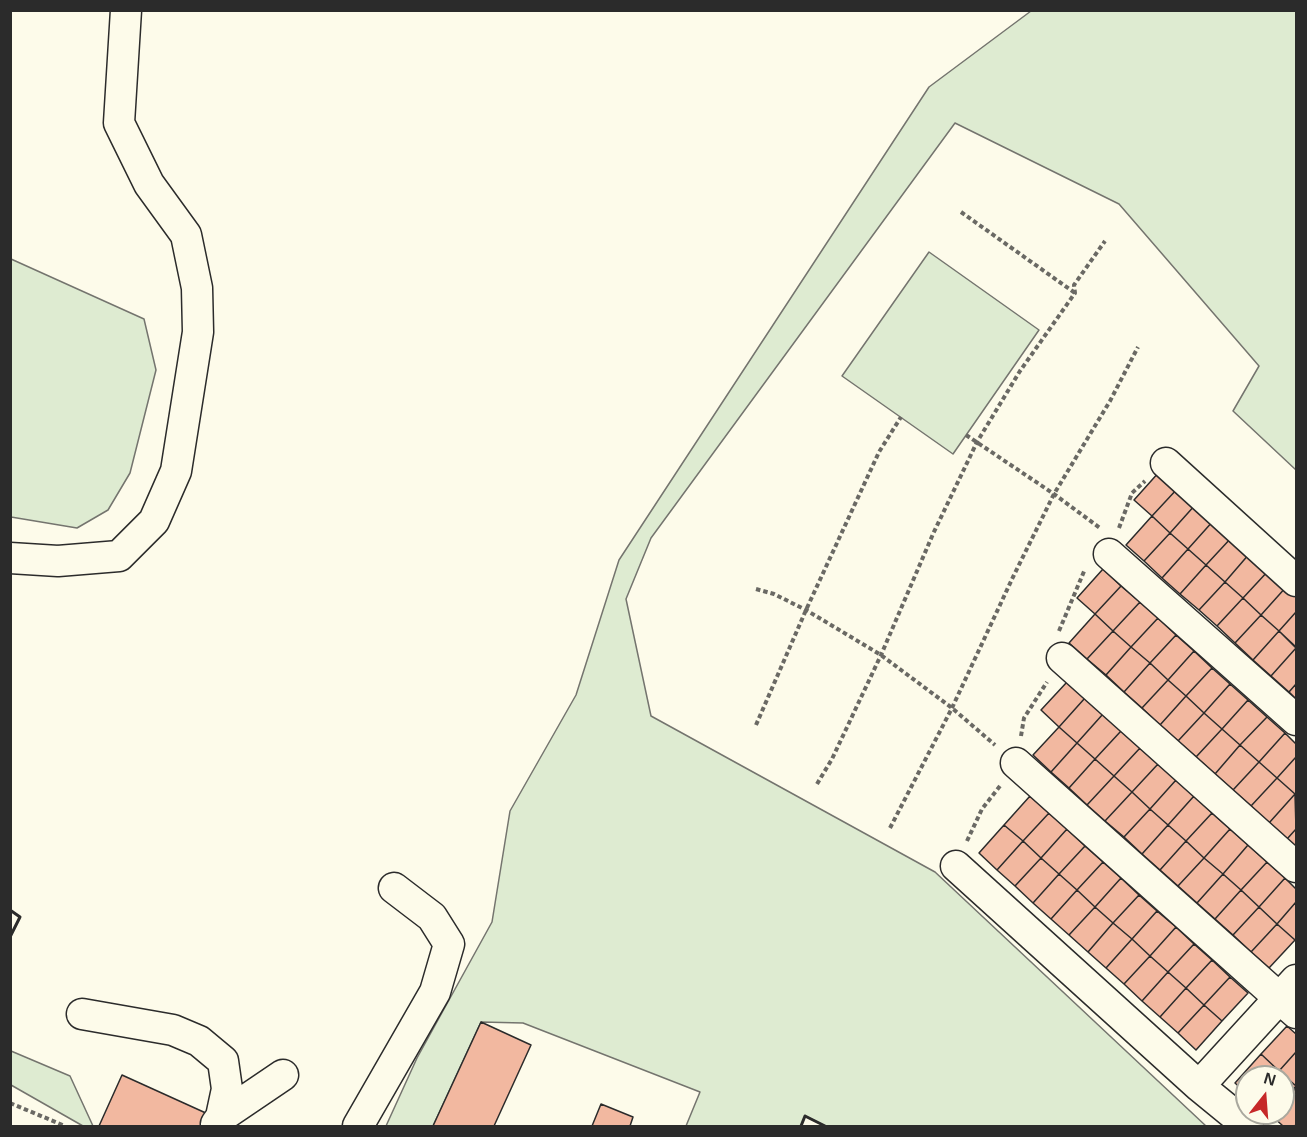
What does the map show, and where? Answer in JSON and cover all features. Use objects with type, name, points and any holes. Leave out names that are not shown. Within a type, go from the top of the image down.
[{"type":"street","points":[[10,558],[58,561],[119,556],[154,521],[176,471],[198,332],[197,288],[186,235],[149,183],[119,123],[126,10]]},
{"type":"street","points":[[1166,463],[1296,580]]},
{"type":"street","points":[[1107,543],[1296,720]]},
{"type":"street","points":[[1062,658],[1296,867]]},
{"type":"street","points":[[1016,763],[1291,997],[1199,1086]]},
{"type":"street","points":[[956,867],[1199,1086],[1248,1126]]},
{"type":"street","points":[[358,1126],[435,992],[449,944],[432,917],[394,888]]},
{"type":"street","points":[[82,1014],[172,1030],[199,1041],[223,1061],[227,1089],[218,1122]]},
{"type":"street","points":[[218,1122],[283,1075]]},
{"type":"path","points":[[961,212],[1075,293]]},
{"type":"path","points":[[817,784],[832,759],[881,655],[933,534],[977,442],[1020,370],[1075,293],[1074,285],[1105,241]]},
{"type":"path","points":[[890,828],[952,708],[1054,494],[1110,400],[1138,347]]},
{"type":"path","points":[[756,725],[879,452],[901,417]]},
{"type":"path","points":[[966,435],[1054,494],[1107,543]]},
{"type":"path","points":[[756,589],[774,594],[806,610],[881,655],[952,708],[1016,763]]},
{"type":"path","points":[[10,1102],[65,1126]]},
{"type":"green space","points":[[1031,11],[1296,11],[1296,470],[1233,411],[1259,366],[1119,204],[955,123],[651,538],[626,599],[651,716],[935,872],[1206,1126],[825,1126],[805,1116],[801,1126],[686,1126],[700,1092],[523,1023],[481,1022],[433,1126],[386,1126],[417,1058],[492,922],[510,811],[576,695],[619,560],[929,87]]},
{"type":"green space","points":[[929,252],[1039,330],[953,454],[842,376]]},
{"type":"green space","points":[[11,259],[144,319],[156,370],[130,473],[108,510],[77,528],[11,517]]},
{"type":"green space","points":[[11,1051],[70,1076],[93,1126],[83,1126],[11,1085]]},
{"type":"building","points":[[1160,471],[1178,488],[1152,516],[1134,500]]},
{"type":"building","points":[[1178,488],[1196,504],[1170,533],[1152,516]]},
{"type":"building","points":[[1196,504],[1214,520],[1188,549],[1170,533]]},
{"type":"building","points":[[1152,516],[1170,533],[1144,561],[1126,545]]},
{"type":"building","points":[[1214,520],[1232,537],[1206,565],[1188,549]]},
{"type":"building","points":[[1170,533],[1188,549],[1162,578],[1144,561]]},
{"type":"building","points":[[1232,537],[1250,553],[1225,582],[1206,565]]},
{"type":"building","points":[[1188,549],[1206,565],[1180,594],[1162,578]]},
{"type":"building","points":[[1250,553],[1269,570],[1243,598],[1225,582]]},
{"type":"building","points":[[1206,565],[1225,582],[1199,610],[1180,594]]},
{"type":"building","points":[[1103,569],[1121,586],[1095,614],[1077,598]]},
{"type":"building","points":[[1269,570],[1287,586],[1261,615],[1243,598]]},
{"type":"building","points":[[1225,582],[1243,598],[1217,626],[1199,610]]},
{"type":"building","points":[[1121,586],[1140,602],[1113,631],[1095,614]]},
{"type":"building","points":[[1287,586],[1296,595],[1296,612],[1279,631],[1261,615]]},
{"type":"building","points":[[1243,598],[1261,615],[1235,643],[1217,626]]},
{"type":"building","points":[[1140,602],[1158,618],[1131,647],[1113,631]]},
{"type":"building","points":[[1296,612],[1296,647],[1279,631]]},
{"type":"building","points":[[1095,614],[1113,631],[1087,659],[1069,643]]},
{"type":"building","points":[[1261,615],[1279,631],[1253,660],[1235,643]]},
{"type":"building","points":[[1158,618],[1176,635],[1150,663],[1131,647]]},
{"type":"building","points":[[1113,631],[1131,647],[1106,675],[1087,659]]},
{"type":"building","points":[[1279,631],[1296,648],[1271,676],[1253,660]]},
{"type":"building","points":[[1176,635],[1194,651],[1168,680],[1150,663]]},
{"type":"building","points":[[1131,647],[1150,663],[1124,692],[1106,675]]},
{"type":"building","points":[[1296,648],[1296,684],[1289,692],[1271,676]]},
{"type":"building","points":[[1194,651],[1212,668],[1186,696],[1168,680]]},
{"type":"building","points":[[1150,663],[1168,680],[1142,708],[1124,692]]},
{"type":"building","points":[[1212,668],[1230,684],[1204,713],[1186,696]]},
{"type":"building","points":[[1168,680],[1186,696],[1160,725],[1142,708]]},
{"type":"building","points":[[1067,682],[1085,698],[1059,727],[1041,710]]},
{"type":"building","points":[[1230,684],[1248,700],[1222,729],[1204,713]]},
{"type":"building","points":[[1296,684],[1296,699],[1289,692]]},
{"type":"building","points":[[1186,696],[1204,713],[1178,741],[1160,725]]},
{"type":"building","points":[[1085,698],[1103,714],[1077,743],[1059,727]]},
{"type":"building","points":[[1248,700],[1267,717],[1240,745],[1222,729]]},
{"type":"building","points":[[1204,713],[1222,729],[1196,757],[1178,741]]},
{"type":"building","points":[[1103,714],[1121,731],[1095,759],[1077,743]]},
{"type":"building","points":[[1267,717],[1285,733],[1259,762],[1240,745]]},
{"type":"building","points":[[1059,727],[1077,743],[1051,772],[1033,755]]},
{"type":"building","points":[[1222,729],[1240,745],[1215,774],[1196,757]]},
{"type":"building","points":[[1121,731],[1140,748],[1114,776],[1095,759]]},
{"type":"building","points":[[1285,733],[1296,744],[1296,757],[1277,778],[1259,762]]},
{"type":"building","points":[[1077,743],[1095,759],[1069,788],[1051,772]]},
{"type":"building","points":[[1240,745],[1259,762],[1233,790],[1215,774]]},
{"type":"building","points":[[1140,748],[1158,764],[1132,792],[1114,776]]},
{"type":"building","points":[[1296,757],[1296,793],[1295,794],[1277,778]]},
{"type":"building","points":[[1095,759],[1114,776],[1087,805],[1069,788]]},
{"type":"building","points":[[1259,762],[1277,778],[1251,806],[1233,790]]},
{"type":"building","points":[[1158,764],[1176,780],[1150,809],[1132,792]]},
{"type":"building","points":[[1114,776],[1132,792],[1105,821],[1087,805]]},
{"type":"building","points":[[1277,778],[1295,794],[1269,823],[1251,806]]},
{"type":"building","points":[[1176,780],[1194,796],[1168,825],[1150,809]]},
{"type":"building","points":[[1132,792],[1150,809],[1124,837],[1105,821]]},
{"type":"building","points":[[1295,794],[1296,829],[1287,839],[1269,823]]},
{"type":"building","points":[[1030,796],[1049,813],[1023,841],[1004,825]]},
{"type":"building","points":[[1194,796],[1212,813],[1186,841],[1168,825]]},
{"type":"building","points":[[1150,809],[1168,825],[1142,854],[1124,837]]},
{"type":"building","points":[[1049,813],[1067,829],[1041,858],[1023,841]]},
{"type":"building","points":[[1212,813],[1230,829],[1204,858],[1186,841]]},
{"type":"building","points":[[1004,825],[1023,841],[997,870],[979,853]]},
{"type":"building","points":[[1168,825],[1186,841],[1160,870],[1142,854]]},
{"type":"building","points":[[1067,829],[1085,846],[1059,874],[1041,858]]},
{"type":"building","points":[[1230,829],[1248,845],[1223,874],[1204,858]]},
{"type":"building","points":[[1296,829],[1296,847],[1287,839]]},
{"type":"building","points":[[1023,841],[1041,858],[1015,886],[997,870]]},
{"type":"building","points":[[1186,841],[1204,858],[1178,886],[1160,870]]},
{"type":"building","points":[[1248,845],[1267,862],[1241,890],[1223,874]]},
{"type":"building","points":[[1085,846],[1103,862],[1077,890],[1059,874]]},
{"type":"building","points":[[1041,858],[1059,874],[1033,903],[1015,886]]},
{"type":"building","points":[[1204,858],[1223,874],[1197,903],[1178,886]]},
{"type":"building","points":[[1103,862],[1121,878],[1095,907],[1077,890]]},
{"type":"building","points":[[1267,862],[1285,878],[1259,907],[1241,890]]},
{"type":"building","points":[[1059,874],[1077,890],[1051,919],[1033,903]]},
{"type":"building","points":[[1223,874],[1241,890],[1215,919],[1197,903]]},
{"type":"building","points":[[1121,878],[1139,895],[1113,923],[1095,907]]},
{"type":"building","points":[[1285,878],[1296,889],[1296,902],[1277,924],[1259,907]]},
{"type":"building","points":[[1077,890],[1095,907],[1069,935],[1051,919]]},
{"type":"building","points":[[1241,890],[1259,907],[1233,935],[1215,919]]},
{"type":"building","points":[[1139,895],[1157,911],[1132,939],[1113,923]]},
{"type":"building","points":[[1296,902],[1296,938],[1295,940],[1277,924]]},
{"type":"building","points":[[1095,907],[1113,923],[1088,952],[1069,935]]},
{"type":"building","points":[[1259,907],[1277,924],[1251,952],[1233,935]]},
{"type":"building","points":[[1157,911],[1176,927],[1150,956],[1132,939]]},
{"type":"building","points":[[1113,923],[1132,939],[1106,968],[1088,952]]},
{"type":"building","points":[[1277,924],[1295,940],[1269,968],[1251,952]]},
{"type":"building","points":[[1176,927],[1194,944],[1168,972],[1150,956]]},
{"type":"building","points":[[1132,939],[1150,956],[1124,984],[1106,968]]},
{"type":"building","points":[[1194,944],[1212,960],[1186,988],[1168,972]]},
{"type":"building","points":[[1150,956],[1168,972],[1142,1001],[1124,984]]},
{"type":"building","points":[[1212,960],[1230,977],[1204,1005],[1186,988]]},
{"type":"building","points":[[1168,972],[1186,988],[1160,1017],[1142,1001]]},
{"type":"building","points":[[1230,977],[1248,993],[1222,1021],[1204,1005]]},
{"type":"building","points":[[1186,988],[1204,1005],[1178,1033],[1160,1017]]},
{"type":"building","points":[[1204,1005],[1222,1021],[1196,1050],[1178,1033]]},
{"type":"building","points":[[481,1022],[531,1045],[494,1126],[433,1126]]},
{"type":"building","points":[[1287,1026],[1296,1034],[1296,1052],[1284,1065],[1273,1065],[1261,1054]]},
{"type":"building","points":[[1296,1052],[1296,1086],[1295,1065],[1284,1065]]},
{"type":"building","points":[[1261,1054],[1273,1065],[1251,1065]]},
{"type":"building","points":[[122,1075],[208,1114],[203,1126],[99,1126]]},
{"type":"building","points":[[1295,1089],[1296,1124],[1295,1126],[1283,1126],[1295,1125]]},
{"type":"building","points":[[601,1104],[633,1117],[630,1126],[592,1126]]},
{"type":"wall","points":[[10,910],[20,917],[10,937]]},
{"type":"wall","points":[[801,1126],[805,1116],[825,1126]]}]
